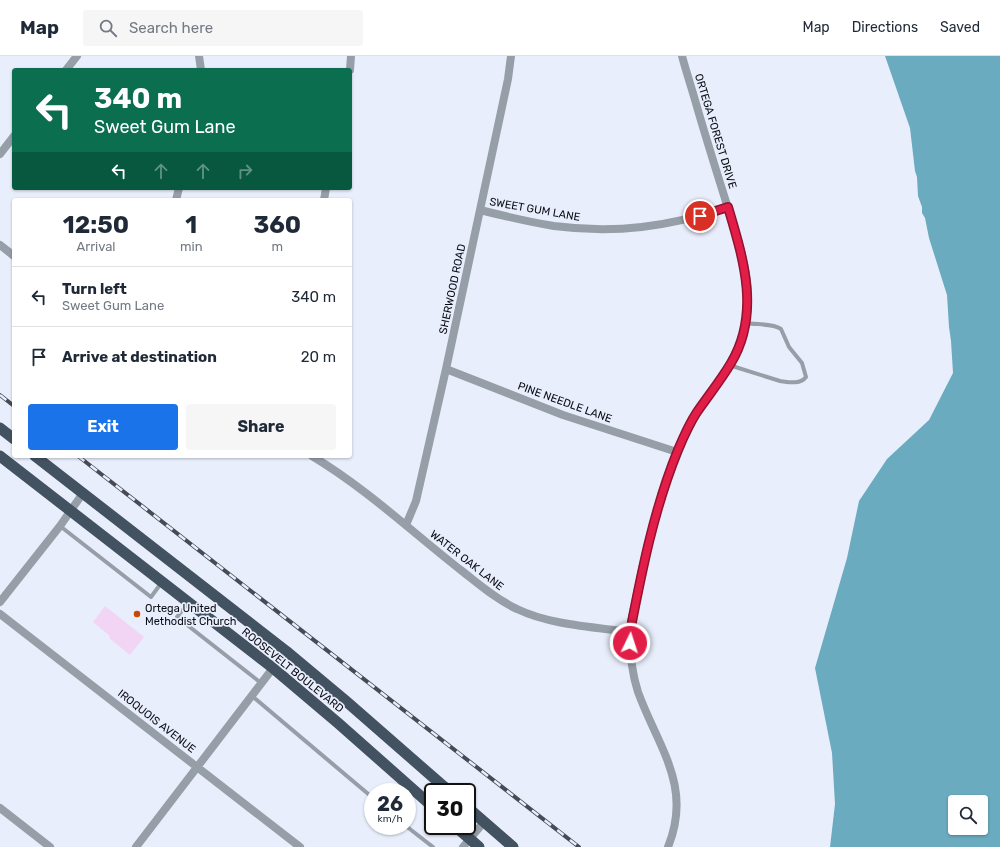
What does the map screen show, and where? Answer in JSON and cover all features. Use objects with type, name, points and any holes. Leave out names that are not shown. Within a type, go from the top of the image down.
[{"type":"highway","points":[[0,428],[12,437]]},
{"type":"highway","name":"ROOSEVELT BOULEVARD","points":[[0,456],[273,668],[424,799]]},
{"type":"highway","name":"ROOSEVELT BOULEVARD","points":[[38,458],[286,651],[440,783]]},
{"type":"highway","points":[[476,815],[513,847]]},
{"type":"highway","points":[[466,843],[479,847]]},
{"type":"street","points":[[68,68],[77,56]]},
{"type":"street","points":[[199,56],[201,68]]},
{"type":"street","points":[[350,68],[351,56]]},
{"type":"street","name":"SHERWOOD ROAD","points":[[406,525],[416,502],[446,369],[508,79],[511,56]]},
{"type":"street","name":"ORTEGA FOREST DRIVE","points":[[668,847],[677,810],[677,795],[674,780],[665,753],[638,692],[630,655],[630,632],[650,536],[677,452],[696,413],[730,365],[740,344],[746,323],[748,292],[744,266],[728,207],[682,56]]},
{"type":"street","points":[[0,154],[12,139]]},
{"type":"street","name":"SWEET GUM LANE","points":[[480,210],[553,226],[610,230],[646,227],[669,223],[700,216],[728,207]]},
{"type":"street","points":[[0,246],[12,255]]},
{"type":"street","name":"PINE NEEDLE LANE","points":[[446,369],[563,415],[677,452]]},
{"type":"street","name":"WATER OAK LANE","points":[[315,458],[345,476],[430,546],[498,598],[517,610],[563,623],[630,632]]},
{"type":"street","points":[[0,602],[60,526],[83,493]]},
{"type":"street","name":"IROQUOIS AVENUE","points":[[0,614],[300,847]]},
{"type":"street","points":[[136,847],[286,651]]},
{"type":"street","points":[[0,808],[50,847]]},
{"type":"street","points":[[466,843],[484,822]]},
{"type":"lane","points":[[730,365],[780,381],[800,382],[806,377],[802,364],[789,347],[781,329],[773,326],[746,323]]},
{"type":"lane","points":[[60,526],[151,597],[162,582]]},
{"type":"lane","points":[[188,603],[177,617],[262,683]]},
{"type":"lane","points":[[252,696],[364,790]]},
{"type":"lane","points":[[416,834],[433,847]]},
{"type":"shaded area","points":[[105,606],[144,637],[130,655],[109,638],[110,636],[93,622]]},
{"type":"water","points":[[885,56],[1000,56],[1000,847],[830,847],[835,804],[832,753],[815,668],[847,558],[859,501],[887,459],[929,420],[953,373],[947,295],[929,238],[925,218],[922,213],[910,128]]},
{"type":"railway","points":[[0,395],[12,404]]},
{"type":"railway","points":[[81,458],[579,847]]},
{"type":"place","name":"Ortega United Methodist Church","points":[[137,614]]},
{"type":"route","points":[[630,643],[630,632],[650,536],[677,452],[696,413],[732,362],[740,344],[746,323],[748,292],[744,266],[728,207],[700,216]]}]
